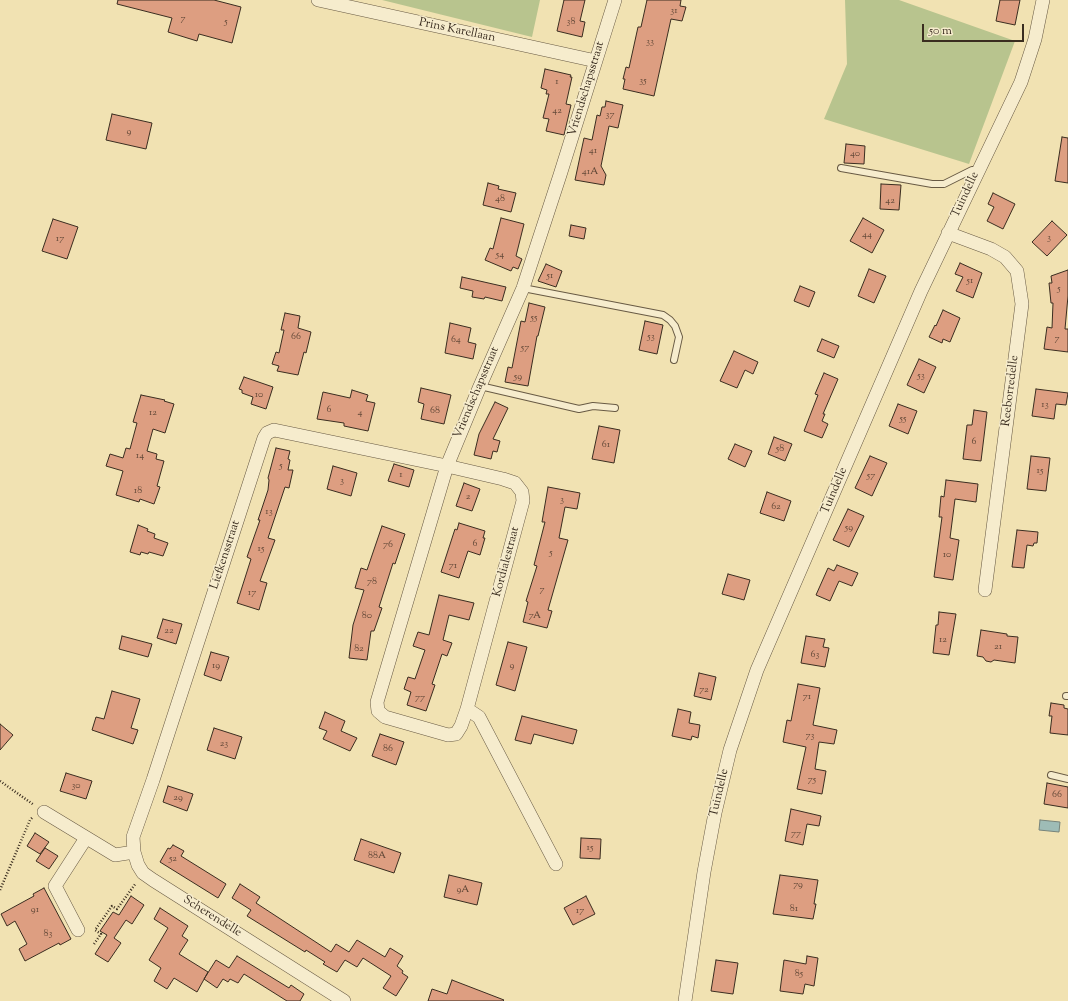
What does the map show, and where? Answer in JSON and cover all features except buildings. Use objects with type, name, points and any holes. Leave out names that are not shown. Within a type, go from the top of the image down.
[{"type":"street","name":"Prins Karellaan","points":[[318,0],[596,61]]},
{"type":"street","name":"Vriendschapsstraat","points":[[456,734],[448,735],[385,717],[378,711],[377,702],[447,466],[523,288],[615,0]]},
{"type":"street","name":"Tuindelle","points":[[685,1001],[704,872],[715,813],[730,750],[757,670],[921,292],[1021,82],[1035,39],[1043,0]]},
{"type":"street","name":"Reeborredelle","points":[[948,233],[991,249],[1005,258],[1017,271],[1022,304],[985,590]]},
{"type":"street","name":"Liefkensstraat","points":[[134,852],[133,837],[156,772],[264,438],[267,433],[274,430],[447,466]]},
{"type":"street","name":"Kordialestraat","points":[[447,466],[503,479],[515,484],[522,492],[523,501],[467,709],[461,726],[456,734]]},
{"type":"street","points":[[467,709],[479,716],[556,864]]},
{"type":"street","points":[[44,812],[115,855],[134,852],[138,865],[143,873]]},
{"type":"street","points":[[78,930],[56,886],[86,838]]},
{"type":"street","name":"Scherendelle","points":[[143,873],[344,1001]]},
{"type":"lane","points":[[841,168],[932,184],[944,184],[972,170],[978,170]]},
{"type":"lane","points":[[523,288],[663,315],[675,326],[679,337],[674,360]]},
{"type":"lane","points":[[480,386],[579,408],[593,406],[614,408]]},
{"type":"lane","points":[[1051,775],[1068,778]]},
{"type":"path","points":[[0,781],[44,812]]},
{"type":"path","points":[[0,890],[30,820],[44,812]]},
{"type":"path","points":[[94,944],[101,934],[95,930],[112,906],[117,909],[143,873]]},
{"type":"green space","points":[[382,0],[540,0],[532,37]]},
{"type":"green space","points":[[845,0],[899,0],[1015,41],[969,164],[824,119],[847,64]]},
{"type":"water","points":[[1040,820],[1060,822],[1059,832],[1039,830]]}]
